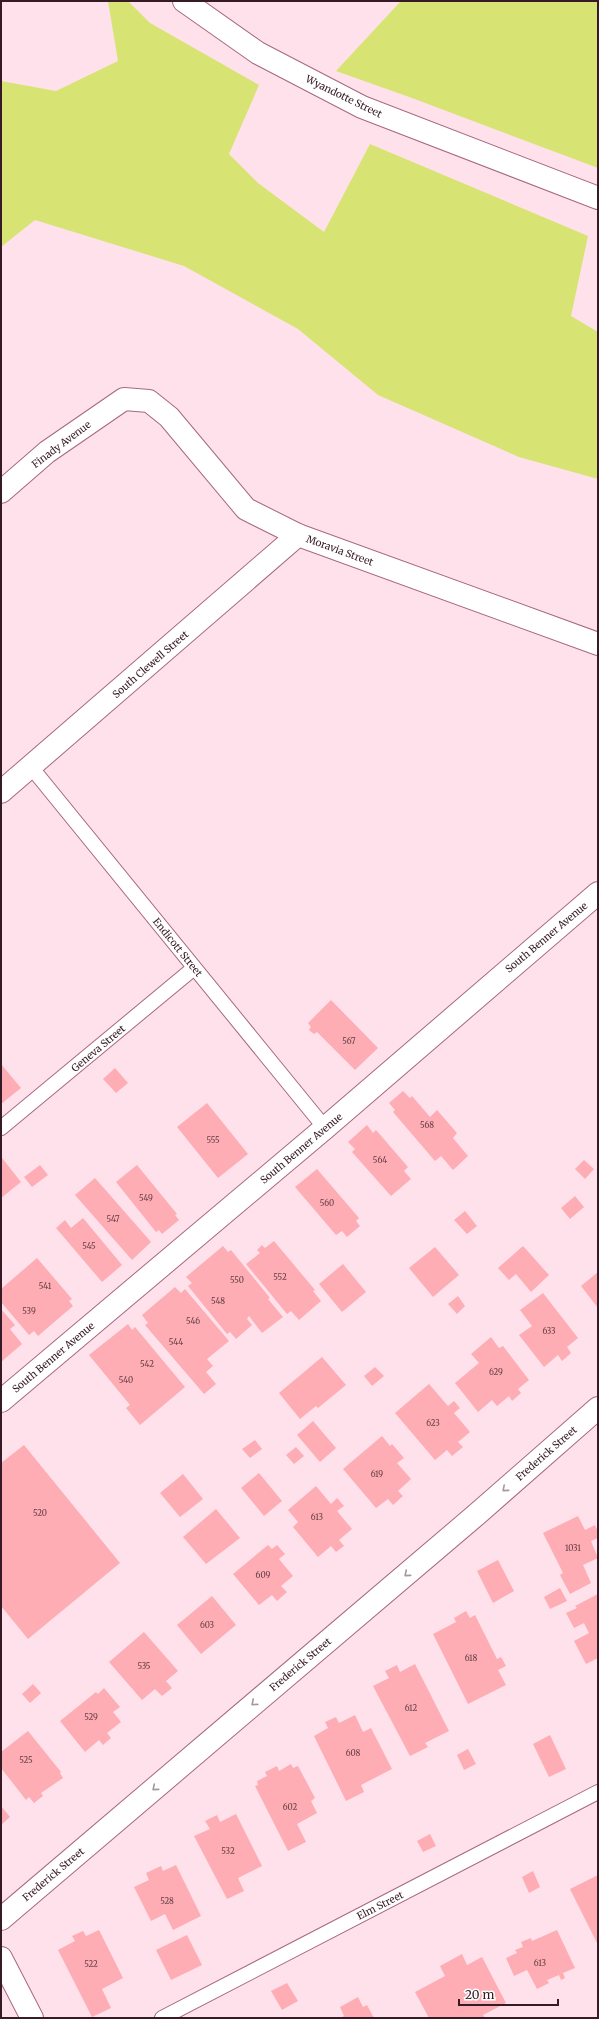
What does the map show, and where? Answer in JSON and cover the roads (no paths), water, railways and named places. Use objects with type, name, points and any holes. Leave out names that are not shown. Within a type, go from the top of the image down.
[{"type":"street","name":"Wyandotte Street","points":[[184,1],[258,53],[362,107],[598,198]]},
{"type":"street","name":"Finady Avenue","points":[[1,492],[47,452],[124,399]]},
{"type":"street","name":"Moravia Street","points":[[124,399],[149,401],[169,417],[246,509],[298,535],[598,644]]},
{"type":"street","name":"South Clewell Street","points":[[1,792],[298,535]]},
{"type":"street","name":"South Benner Avenue","points":[[1,1401],[325,1128],[598,893]]},
{"type":"street","name":"Frederick Street","points":[[1,1919],[476,1515],[598,1408]]},
{"type":"street","points":[[1,1958],[32,2018]]},
{"type":"lane","name":"Endicott Street","points":[[31,767],[325,1128]]},
{"type":"lane","name":"Geneva Street","points":[[1,1128],[194,968]]},
{"type":"lane","name":"Elm Street","points":[[162,2018],[598,1792]]}]
